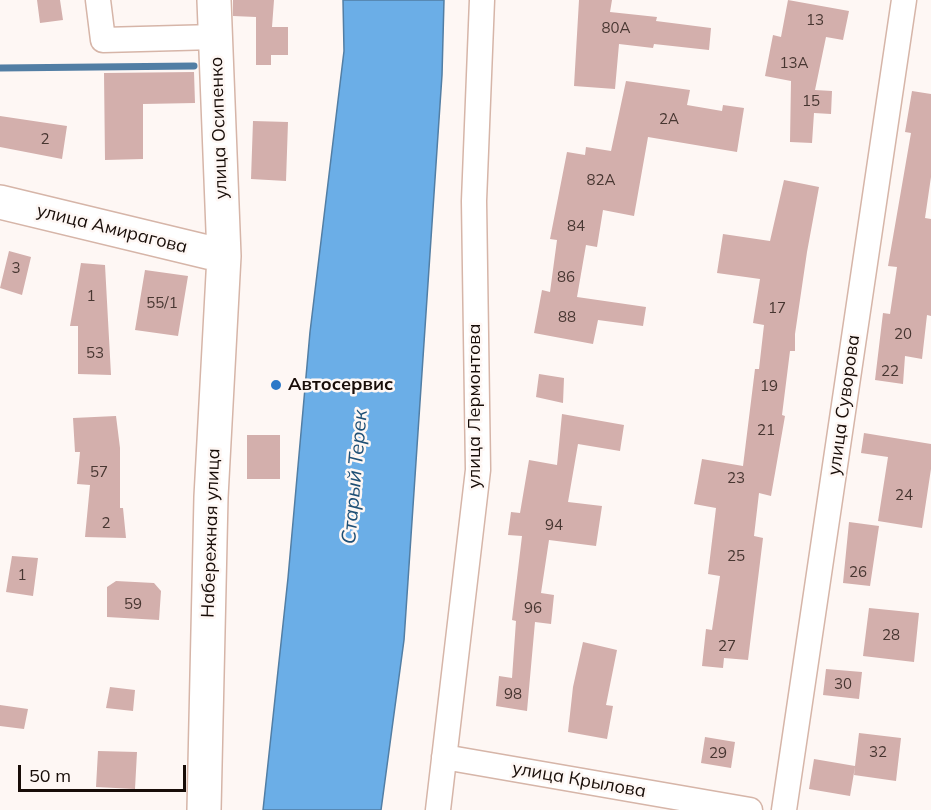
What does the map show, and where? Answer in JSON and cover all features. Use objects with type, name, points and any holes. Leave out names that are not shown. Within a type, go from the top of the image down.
[{"type":"main road","name":"улица Осипенко","points":[[214,0],[224,256]]},
{"type":"main road","name":"улица Амирагова","points":[[0,202],[224,256]]},
{"type":"main road","name":"Набережная улица","points":[[204,810],[211,497],[224,256]]},
{"type":"street","points":[[98,0],[103,40],[215,37]]},
{"type":"street","name":"улица Лермонтова","points":[[438,810],[478,470],[474,201],[482,0]]},
{"type":"street","name":"улица Суворова","points":[[784,810],[904,0]]},
{"type":"street","name":"улица Крылова","points":[[444,757],[750,810]]},
{"type":"water","name":"Старый Терек","points":[[343,0],[444,0],[442,75],[404,640],[381,810],[263,810],[288,578],[310,332],[344,51]]},
{"type":"building","points":[[37,0],[60,0],[63,20],[40,23]]},
{"type":"building","points":[[233,0],[274,0],[272,27],[288,27],[288,55],[271,55],[271,65],[256,65],[256,17],[233,16]]},
{"type":"building","points":[[579,0],[612,0],[610,12],[657,17],[656,21],[711,28],[709,50],[654,44],[653,48],[619,44],[615,89],[574,86]]},
{"type":"building","points":[[788,0],[849,11],[843,40],[826,37],[815,90],[832,91],[831,114],[814,113],[812,143],[790,142],[791,81],[765,76],[773,35],[781,37]]},
{"type":"building","points":[[194,72],[195,103],[143,104],[143,159],[105,160],[104,73]]},
{"type":"building","points":[[626,81],[690,90],[687,105],[722,111],[723,105],[744,108],[737,152],[648,137],[634,216],[603,210],[597,247],[586,245],[577,297],[646,307],[643,326],[598,320],[593,344],[534,333],[542,290],[550,292],[557,240],[550,239],[567,152],[585,155],[586,147],[611,151]]},
{"type":"building","points":[[912,91],[931,94],[931,177],[925,218],[931,219],[931,316],[927,315],[922,359],[905,356],[903,384],[875,380],[883,313],[890,314],[897,267],[888,266],[911,133],[905,132]]},
{"type":"building","points":[[0,116],[67,126],[62,159],[0,147]]},
{"type":"building","points":[[253,121],[288,122],[286,181],[251,179]]},
{"type":"building","points":[[784,180],[819,187],[795,334],[795,351],[790,351],[782,415],[785,416],[771,496],[759,493],[754,536],[763,538],[748,660],[724,658],[723,668],[702,666],[706,629],[712,630],[720,576],[708,574],[716,508],[694,504],[702,459],[743,466],[755,369],[759,369],[764,325],[753,323],[760,279],[717,273],[723,234],[770,241]]},
{"type":"building","points":[[9,251],[31,257],[22,295],[0,288]]},
{"type":"building","points":[[81,263],[105,265],[111,375],[78,374],[78,326],[70,326]]},
{"type":"building","points":[[145,270],[188,276],[178,336],[135,330]]},
{"type":"building","points":[[539,374],[564,378],[563,403],[536,397]]},
{"type":"building","points":[[562,414],[624,425],[620,451],[578,444],[568,502],[602,506],[596,546],[549,540],[541,593],[554,595],[551,624],[535,622],[527,711],[496,706],[499,676],[512,678],[516,621],[512,620],[522,536],[508,535],[511,512],[520,513],[529,460],[557,465]]},
{"type":"building","points":[[116,416],[120,448],[120,508],[123,508],[126,538],[85,537],[90,485],[77,484],[80,452],[75,452],[73,418]]},
{"type":"building","points":[[864,433],[931,444],[931,469],[922,528],[878,521],[888,457],[861,453]]},
{"type":"building","points":[[247,435],[280,435],[280,479],[247,479]]},
{"type":"building","points":[[849,522],[879,526],[870,586],[843,583]]},
{"type":"building","points":[[12,556],[38,558],[33,596],[6,592]]},
{"type":"building","points":[[116,581],[154,583],[161,591],[159,620],[107,617],[107,587]]},
{"type":"building","points":[[869,608],[919,613],[914,662],[863,656]]},
{"type":"building","points":[[583,642],[617,650],[606,705],[613,706],[607,739],[568,732],[573,687]]},
{"type":"building","points":[[826,669],[862,672],[859,699],[823,695]]},
{"type":"building","points":[[110,687],[135,690],[133,711],[106,708]]},
{"type":"building","points":[[0,705],[28,709],[24,729],[0,726]]},
{"type":"building","points":[[859,733],[901,738],[896,781],[854,775],[855,767],[850,796],[809,789],[814,759],[855,766]]},
{"type":"building","points":[[705,737],[735,742],[731,768],[701,763]]},
{"type":"building","points":[[98,751],[137,752],[135,789],[96,787]]},
{"type":"waterway","points":[[0,68],[194,66]]},
{"type":"place","name":"Автосервис","points":[[276,385]]}]
